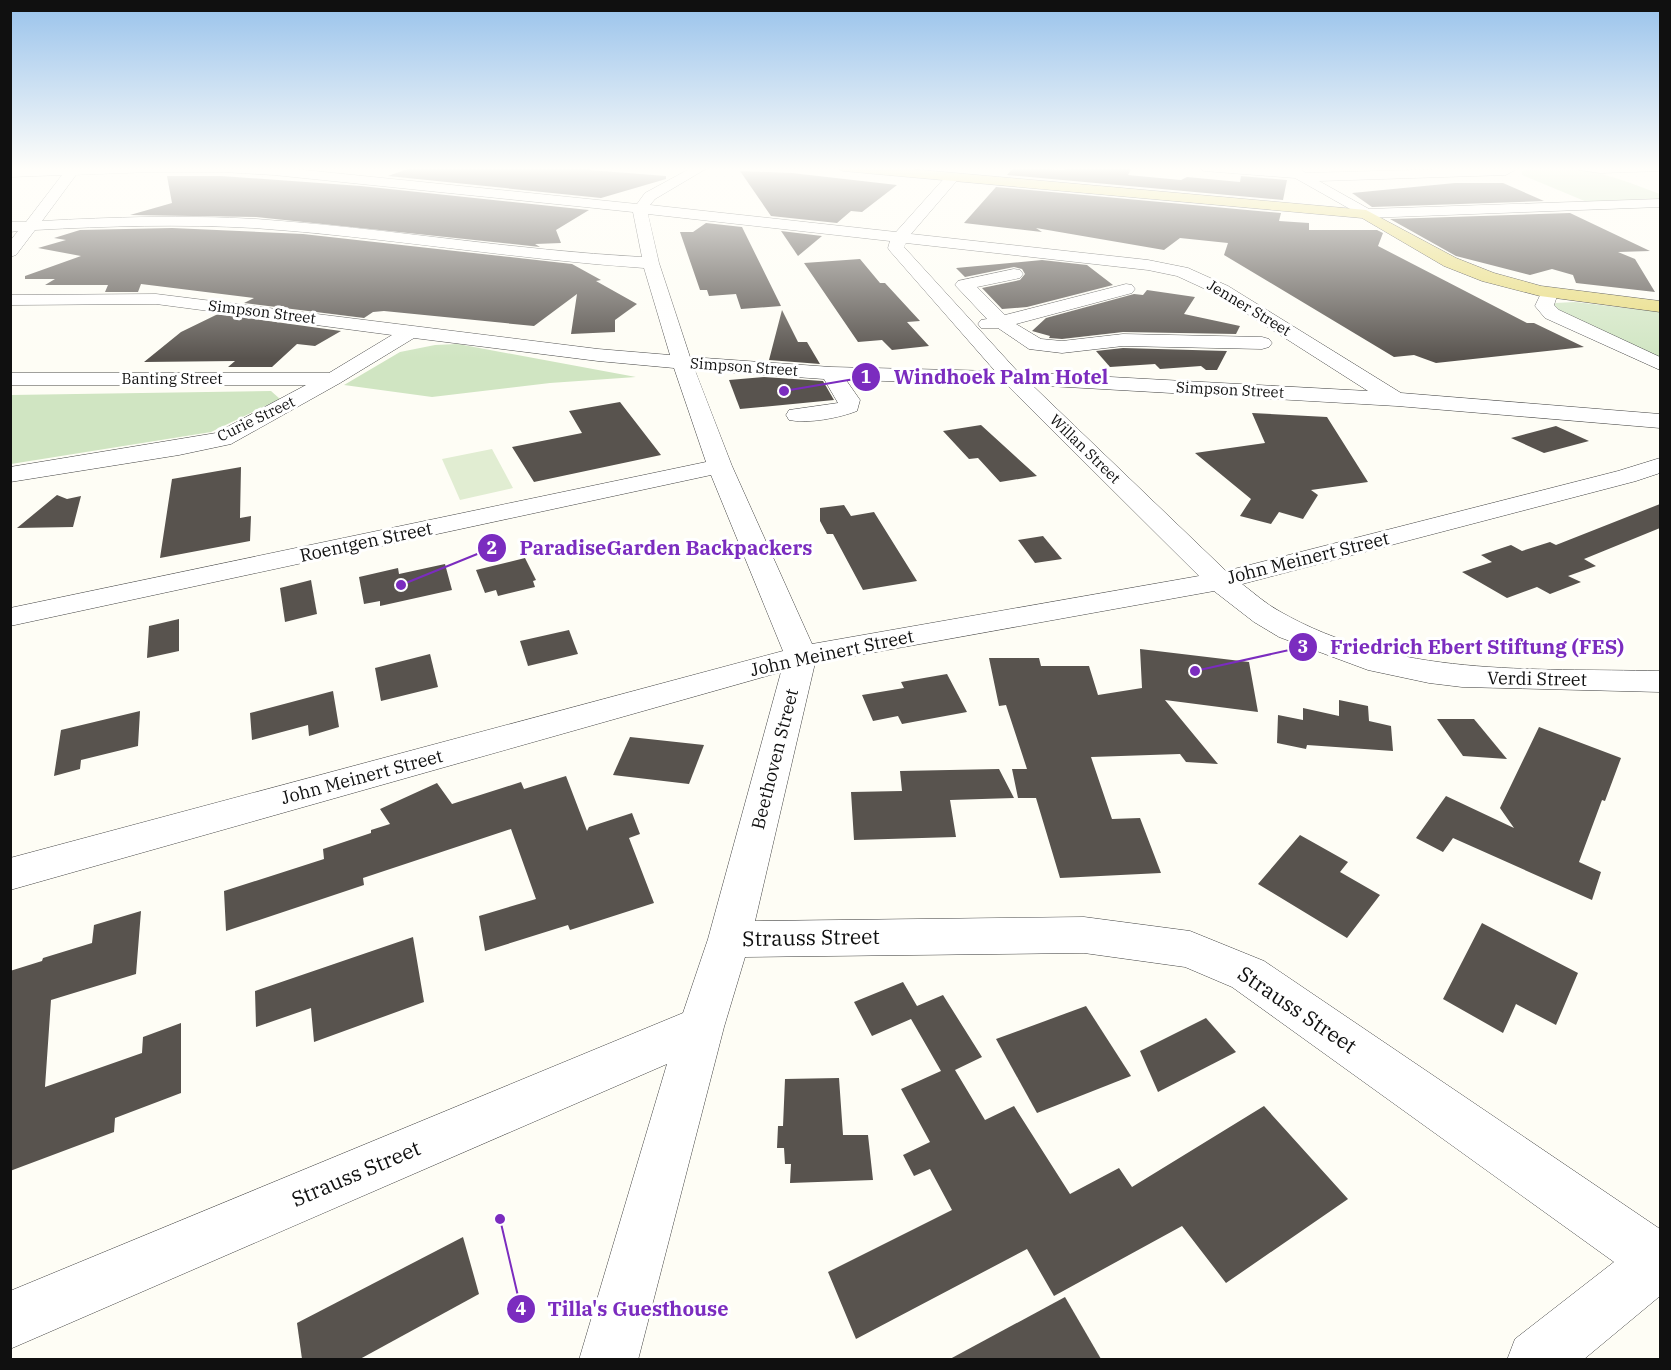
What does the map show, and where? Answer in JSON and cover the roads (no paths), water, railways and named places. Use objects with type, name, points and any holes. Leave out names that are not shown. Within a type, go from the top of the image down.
[{"type":"main road","points":[[1396,231],[1450,262],[1488,277],[1549,293],[1660,307]]},
{"type":"street","points":[[10,252],[26,231]]},
{"type":"street","points":[[323,231],[591,259],[651,263]]},
{"type":"street","points":[[644,231],[651,263],[682,363],[720,466],[801,656]]},
{"type":"street","name":"Jenner Street","points":[[836,231],[1124,262],[1182,272],[1222,290],[1397,399]]},
{"type":"street","points":[[899,238],[905,231]]},
{"type":"street","name":"Willan Street","points":[[899,238],[896,248],[1012,378],[1220,581]]},
{"type":"street","points":[[1014,274],[964,285],[1001,322],[1036,345],[1050,347],[1124,340],[1262,344]]},
{"type":"street","points":[[966,326],[1001,322],[1126,289]]},
{"type":"street","points":[[1549,293],[1544,306],[1552,314],[1660,364]]},
{"type":"street","name":"Simpson Street","points":[[10,300],[156,299],[598,355],[682,363],[831,373],[1012,378],[1397,399],[1660,421]]},
{"type":"street","name":"Curie Street","points":[[10,475],[223,439],[333,379],[413,330]]},
{"type":"street","points":[[797,415],[849,406],[849,400],[831,373]]},
{"type":"street","name":"Banting Street","points":[[10,379],[333,379]]},
{"type":"street","name":"John Meinert Street","points":[[10,874],[801,656],[1220,581],[1627,476],[1660,465]]},
{"type":"street","name":"Roentgen Street","points":[[10,617],[720,466]]},
{"type":"street","points":[[1627,476],[1660,490]]},
{"type":"street","name":"Verdi Street","points":[[1220,581],[1264,616],[1290,630],[1368,660],[1462,677],[1660,682]]},
{"type":"street","name":"Beethoven Street","points":[[608,1359],[701,1027],[729,939],[801,656]]},
{"type":"street","name":"Strauss Street","points":[[729,939],[1084,935],[1190,948],[1248,974],[1660,1261]]},
{"type":"street","name":"Strauss Street","points":[[10,1320],[701,1027]]},
{"type":"street","points":[[1536,1359],[1660,1261]]},
{"type":"place","name":"Windhoek Palm Hotel","points":[[784,391]]},
{"type":"place","name":"ParadiseGarden Backpackers","points":[[401,585]]},
{"type":"place","name":"Friedrich Ebert Stiftung (FES)","points":[[1195,671]]},
{"type":"place","name":"Tilla's Guesthouse","points":[[500,1219]]}]
